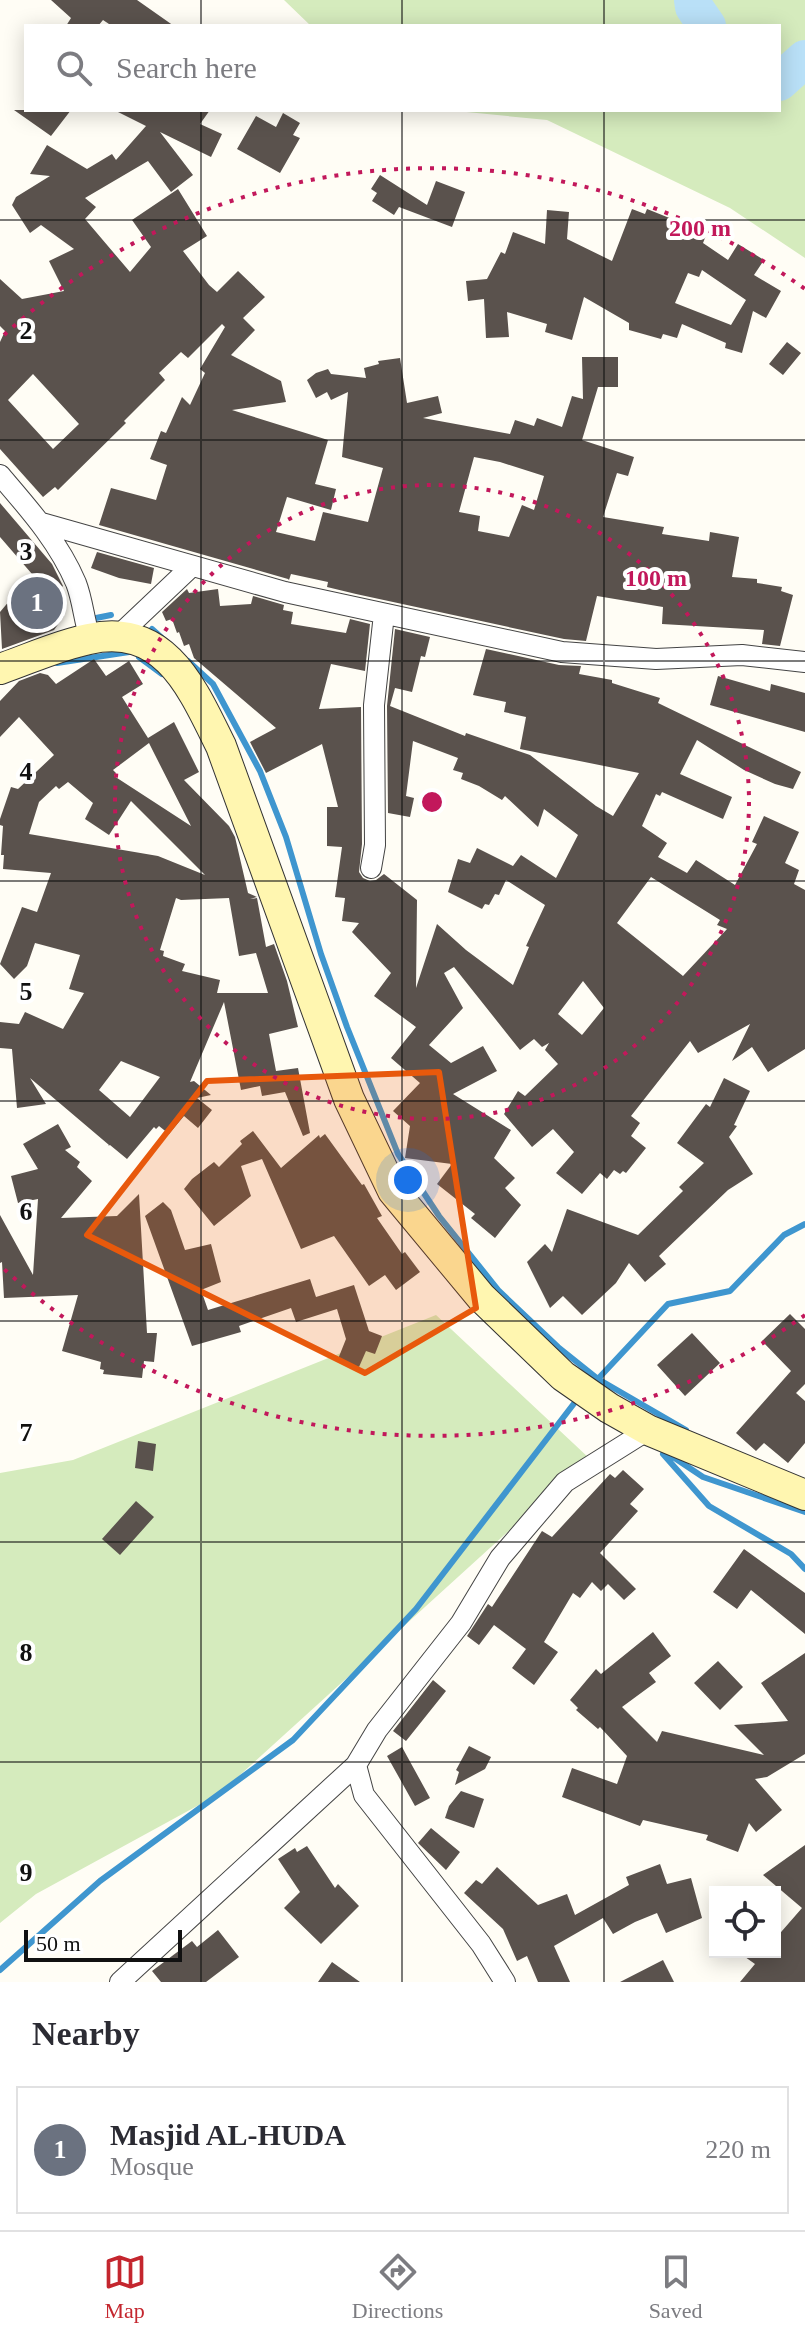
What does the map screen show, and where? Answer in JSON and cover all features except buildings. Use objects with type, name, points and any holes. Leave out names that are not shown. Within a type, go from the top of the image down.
[{"type":"street","points":[[0,475],[42,523],[68,566],[103,638]]},
{"type":"street","points":[[42,523],[285,592],[562,652],[656,659],[742,655],[805,662]]},
{"type":"street","points":[[0,669],[103,638],[192,566]]},
{"type":"street","points":[[371,868],[375,845],[374,705],[384,614]]},
{"type":"street","points":[[103,638],[149,643],[164,655],[198,700],[221,746],[349,1099],[393,1191],[481,1297],[563,1376],[648,1430],[805,1495]]},
{"type":"street","points":[[120,1982],[356,1765],[377,1730],[461,1623],[500,1558],[565,1482],[648,1430]]},
{"type":"street","points":[[356,1765],[364,1795],[481,1944],[505,1982]]},
{"type":"highlighted area","points":[[439,1072],[476,1308],[365,1373],[87,1235],[207,1081]]},
{"type":"green space","points":[[284,0],[805,0],[805,258],[730,208],[547,120],[466,112],[781,112],[781,24],[309,24]]},
{"type":"green space","points":[[436,1315],[589,1458],[219,1794],[36,1894],[0,1923],[0,1473],[73,1460]]},
{"type":"waterway","points":[[693,0],[706,24]]},
{"type":"waterway","points":[[781,80],[805,59]]},
{"type":"waterway","points":[[91,625],[96,618],[111,615]]},
{"type":"waterway","points":[[152,629],[162,638]]},
{"type":"waterway","points":[[57,663],[129,652]]},
{"type":"waterway","points":[[139,657],[162,674]]},
{"type":"waterway","points":[[188,661],[213,684],[260,771],[286,837],[321,954],[347,1027],[398,1154],[439,1216],[499,1291],[558,1347],[598,1379],[686,1430]]},
{"type":"waterway","points":[[596,1381],[668,1304],[730,1291],[784,1235],[805,1224]]},
{"type":"waterway","points":[[0,1970],[100,1881],[293,1740],[416,1609],[579,1397]]},
{"type":"waterway","points":[[667,1453],[703,1477],[805,1512]]},
{"type":"waterway","points":[[663,1454],[709,1506],[791,1554],[805,1569]]},
{"type":"place","name":"Masjid AL-HUDA","points":[[37,603]]}]
